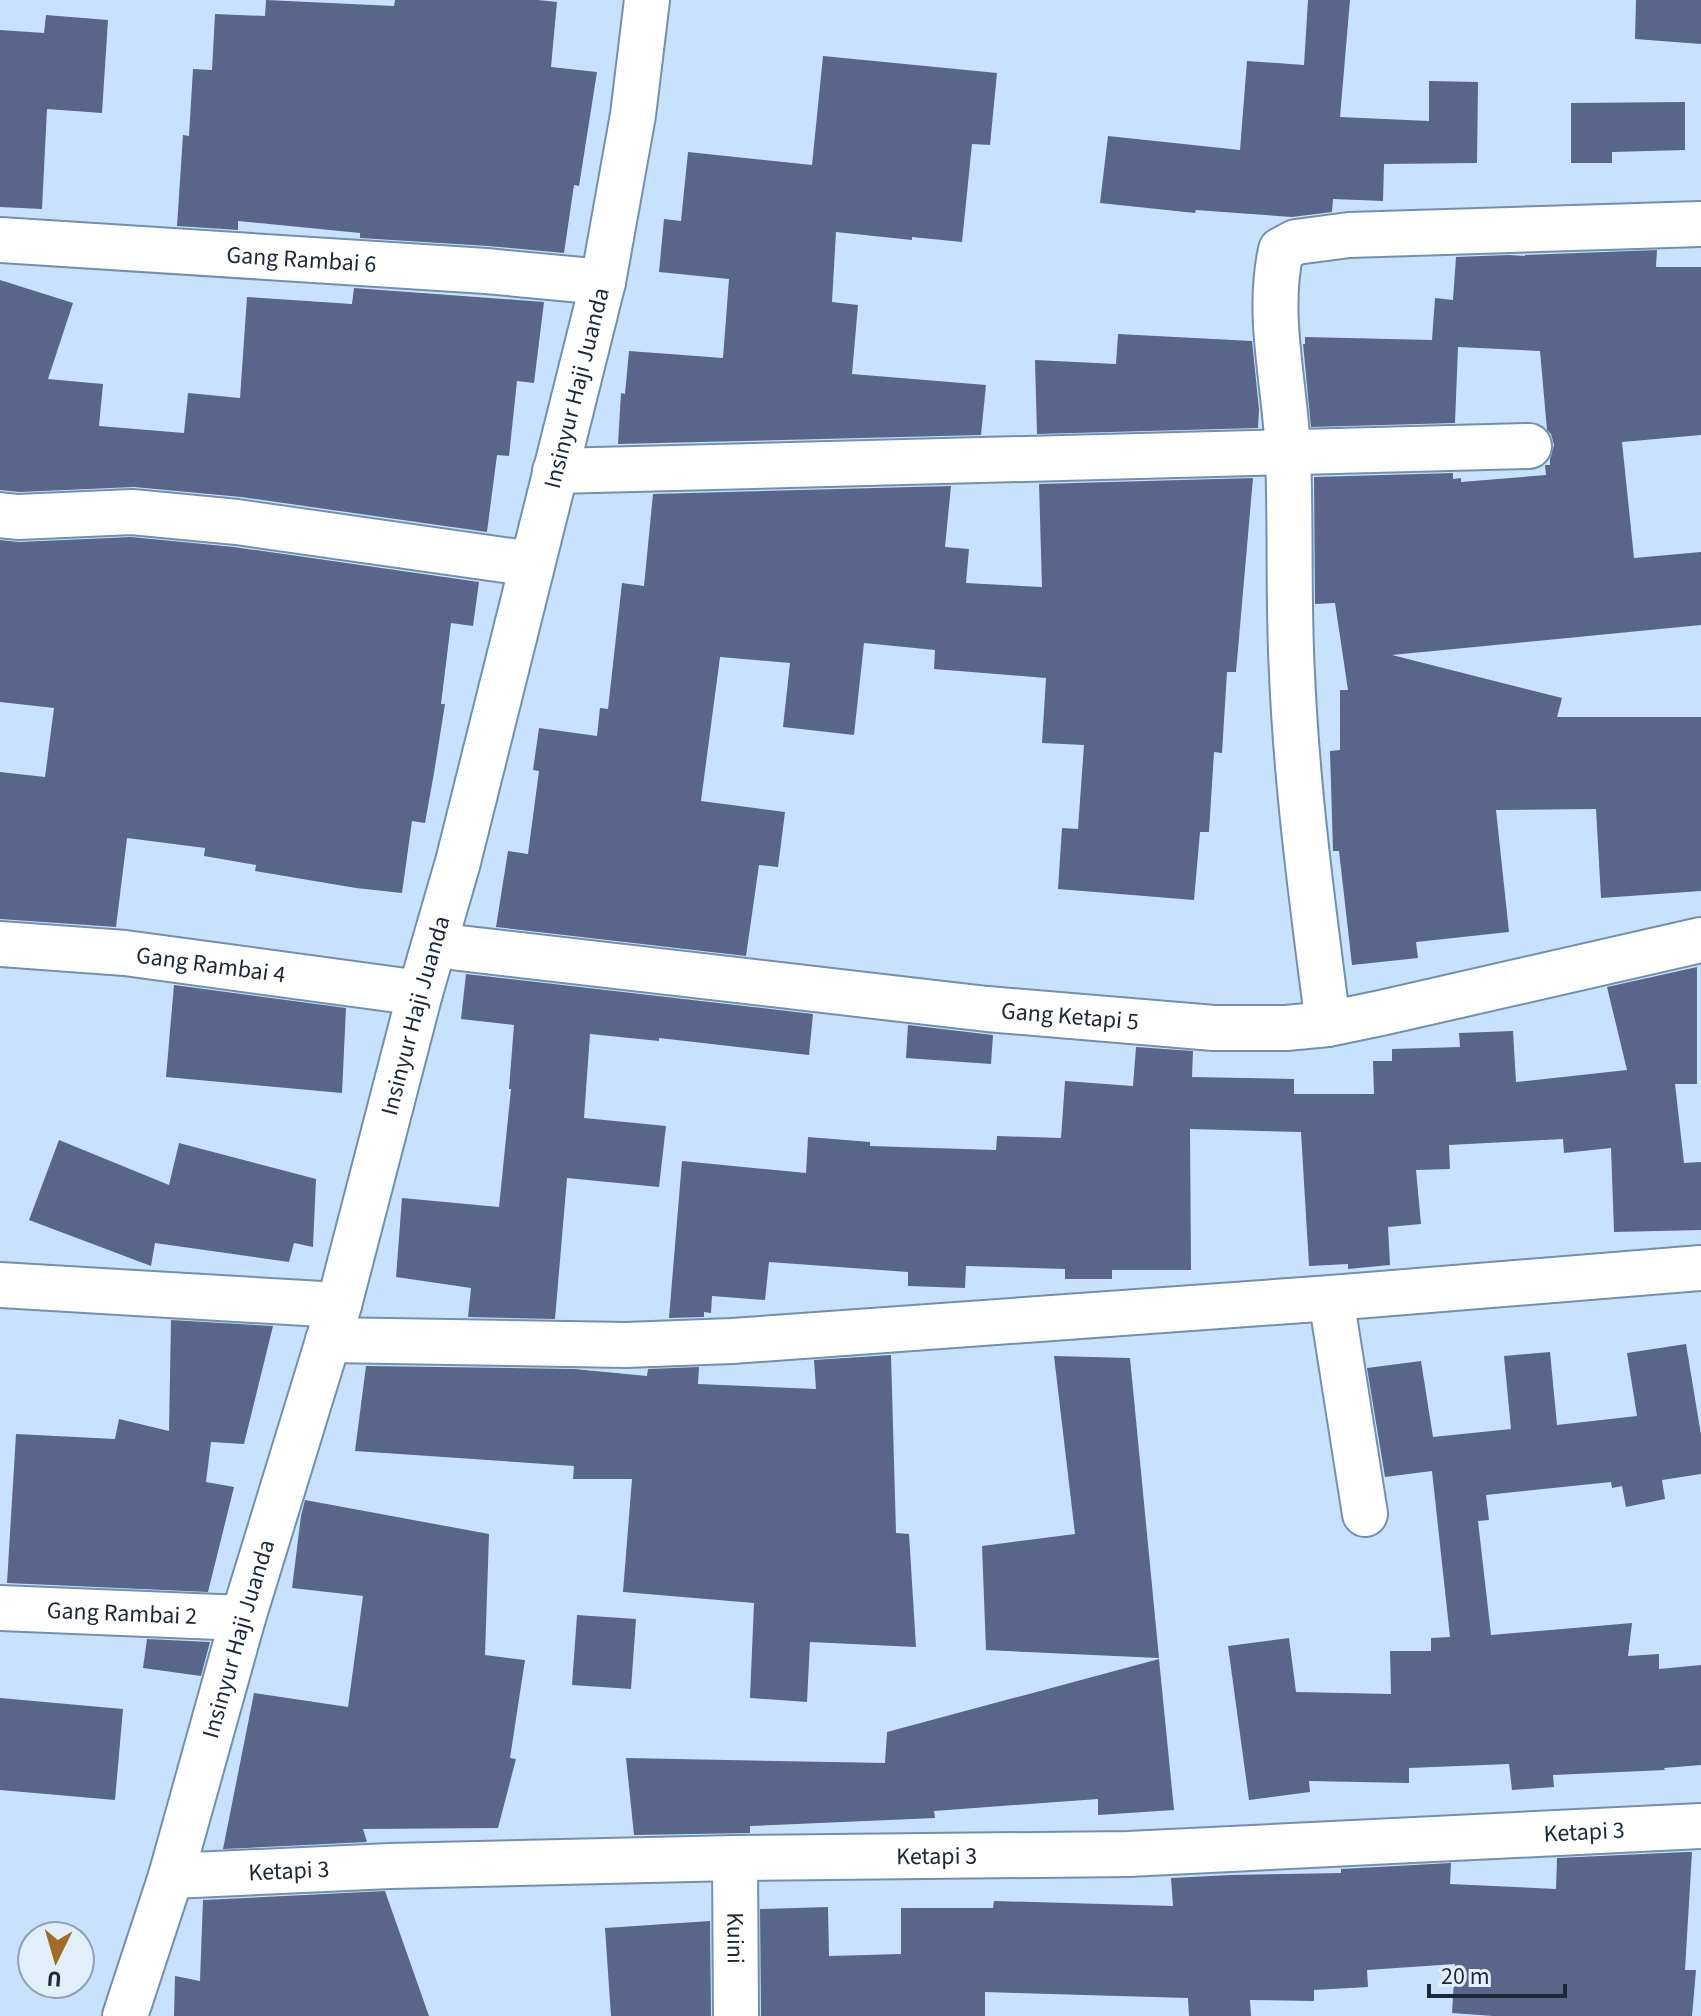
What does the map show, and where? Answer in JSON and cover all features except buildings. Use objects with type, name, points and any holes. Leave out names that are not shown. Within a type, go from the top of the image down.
[{"type":"street","name":"Insinyur Haji Juanda","points":[[125,2016],[171,1876],[243,1618],[334,1323],[420,993],[458,862],[603,282],[633,115],[647,0]]},
{"type":"street","points":[[1328,1024],[1298,769],[1292,673],[1288,452],[1276,330],[1276,273],[1281,250],[1296,242],[1349,235],[1701,224]]},
{"type":"street","name":"Gang Rambai 6","points":[[0,240],[455,268],[603,282]]},
{"type":"street","points":[[555,471],[1529,446]]},
{"type":"street","points":[[0,515],[18,517],[132,512],[237,522],[532,564]]},
{"type":"street","name":"Gang Ketapi 5","points":[[434,945],[987,1009],[1214,1028],[1286,1028],[1328,1024],[1701,940]]},
{"type":"street","name":"Gang Rambai 4","points":[[0,944],[125,953],[420,993]]},
{"type":"street","points":[[0,1285],[334,1323],[626,1345],[682,1344],[1331,1298],[1701,1268]]},
{"type":"street","points":[[1331,1298],[1365,1514]]},
{"type":"street","name":"Gang Rambai 2","points":[[0,1608],[243,1618]]},
{"type":"street","name":"Ketapi 3","points":[[171,1876],[390,1866],[735,1858],[1128,1854],[1701,1826]]},
{"type":"street","name":"Kuini","points":[[735,1858],[736,2016]]}]
